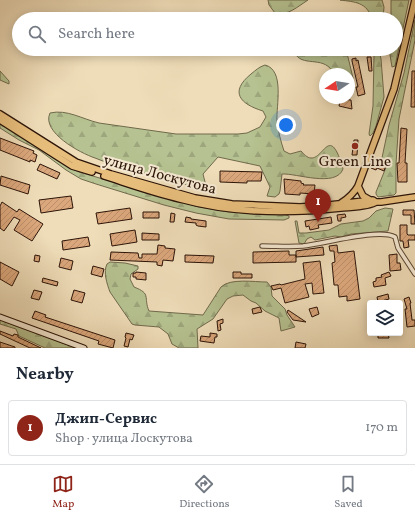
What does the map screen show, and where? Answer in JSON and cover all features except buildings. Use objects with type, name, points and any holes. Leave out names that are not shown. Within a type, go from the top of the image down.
[{"type":"main road","points":[[403,51],[415,0]]},
{"type":"main road","points":[[339,204],[347,200],[358,186],[394,89],[402,56]]},
{"type":"main road","name":"улица Лоскутова","points":[[0,114],[76,162],[173,193],[219,203],[300,207],[339,204],[374,204],[376,201],[415,197]]},
{"type":"main road","name":"улица Лоскутова","points":[[0,120],[72,166],[181,200],[240,210],[302,212],[359,204]]},
{"type":"main road","points":[[358,186],[363,196],[376,201]]},
{"type":"main road","points":[[358,186],[359,204]]},
{"type":"street","points":[[262,246],[303,246],[350,237],[379,234],[392,235],[395,237],[398,248],[415,274]]},
{"type":"street","points":[[0,317],[84,348]]},
{"type":"green space","points":[[268,0],[308,0],[288,12],[274,12],[269,5]]},
{"type":"green space","points":[[340,0],[382,0],[384,12],[369,12],[364,6],[355,2]]},
{"type":"green space","points":[[391,0],[409,0],[403,28],[403,12],[391,12]]},
{"type":"green space","points":[[415,20],[415,40],[399,119],[396,193],[394,195],[378,197],[376,192],[387,165],[382,158],[383,153],[389,125],[404,73]]},
{"type":"green space","points":[[297,56],[348,56],[351,68],[330,68],[320,63],[304,60]]},
{"type":"green space","points":[[374,56],[380,56],[384,97],[376,126],[370,136],[373,106]]},
{"type":"green space","points":[[390,56],[397,56],[395,66],[392,67]]},
{"type":"green space","points":[[265,65],[271,68],[277,81],[277,121],[284,151],[290,154],[301,151],[307,157],[311,158],[316,157],[327,147],[331,146],[338,155],[343,169],[339,175],[324,179],[282,174],[279,194],[275,197],[267,196],[270,187],[260,166],[218,157],[203,174],[207,190],[108,163],[80,152],[56,134],[51,127],[49,120],[50,113],[62,112],[99,123],[176,134],[247,133],[260,127],[266,117],[263,111],[248,105],[243,101],[239,92],[240,86],[251,74]]},
{"type":"green space","points":[[0,71],[9,81],[9,84],[0,80]]},
{"type":"green space","points":[[0,123],[79,172],[199,207],[229,212],[286,215],[289,216],[289,218],[284,220],[229,219],[164,205],[96,184],[81,179],[66,170],[39,150],[0,128]]},
{"type":"green space","points":[[385,208],[393,209],[388,231],[351,234],[341,237],[335,236],[315,240],[311,237],[307,239],[304,244],[299,243],[295,221],[297,221],[299,233],[329,230],[341,224],[363,221],[369,218],[376,211]]},
{"type":"green space","points":[[110,262],[138,266],[138,269],[131,274],[130,279],[134,287],[140,289],[145,294],[149,311],[203,315],[221,287],[225,284],[236,281],[267,282],[271,287],[272,296],[285,309],[295,327],[281,331],[279,318],[265,311],[243,295],[233,296],[227,299],[213,319],[197,329],[198,348],[179,348],[172,344],[168,334],[159,327],[132,324],[110,292],[105,271],[107,264]]},
{"type":"green space","points":[[0,320],[76,348],[45,348],[19,336],[16,329],[0,324]]},
{"type":"place","name":"Green Line","points":[[355,146]]},
{"type":"place","name":"Джип-Сервис","points":[[318,222]]}]
